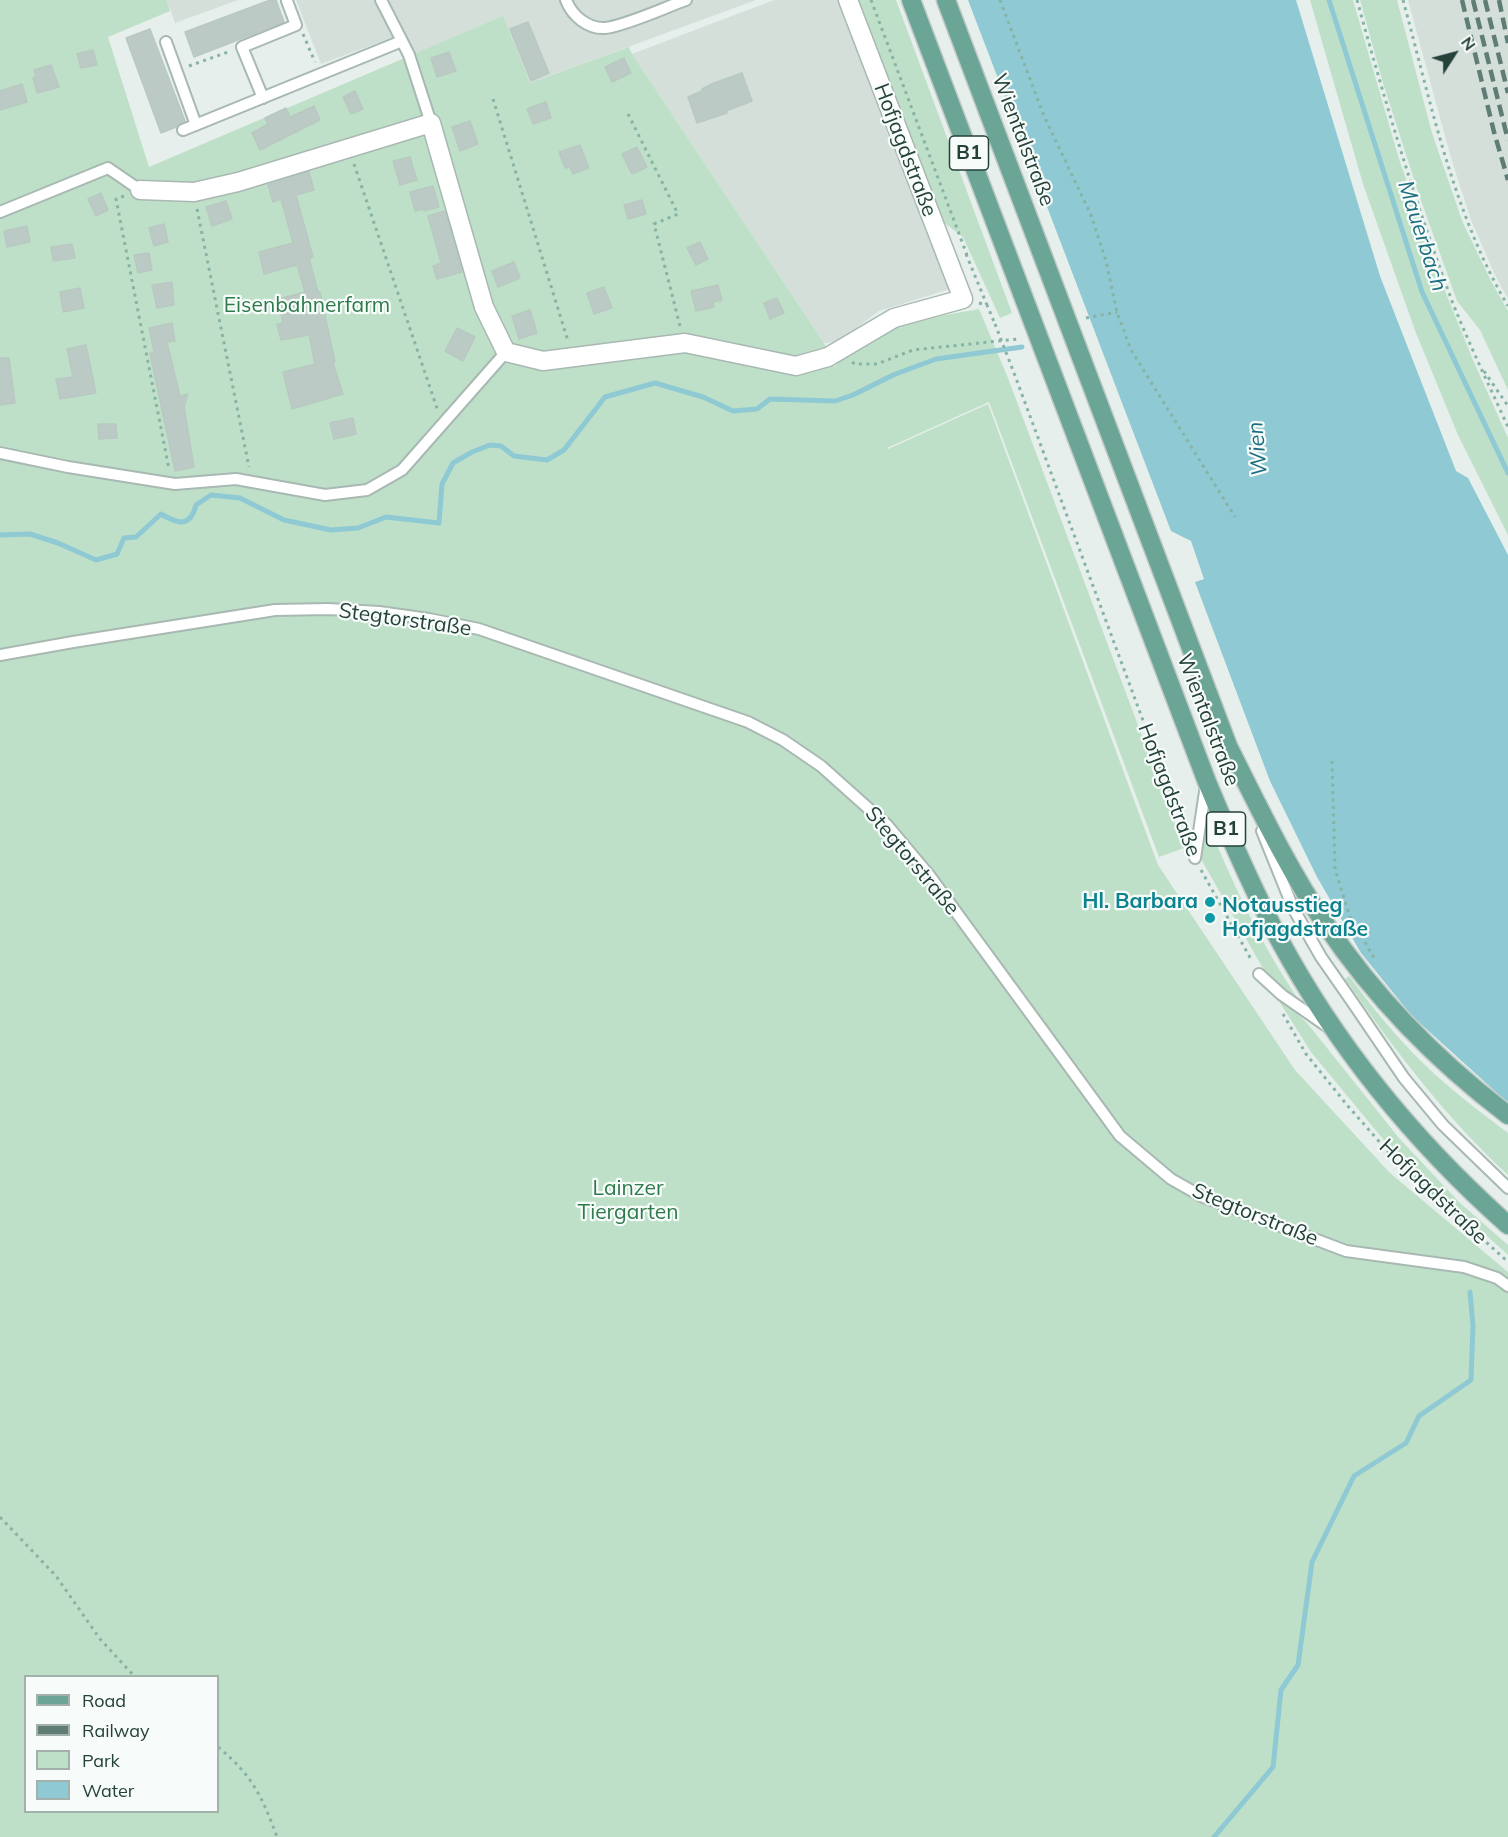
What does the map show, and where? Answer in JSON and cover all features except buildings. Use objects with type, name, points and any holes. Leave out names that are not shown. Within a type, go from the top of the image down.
[{"type":"main road","name":"Wientalstraße","points":[[911,0],[1207,782],[1232,842],[1280,940],[1310,992],[1340,1036],[1377,1087],[1418,1135],[1449,1169],[1508,1225]]},
{"type":"main road","name":"Wientalstraße","points":[[946,0],[1228,746],[1297,878],[1350,959],[1410,1029],[1465,1082],[1508,1115]]},
{"type":"street","name":"Hofjagdstraße","points":[[848,0],[963,299]]},
{"type":"street","points":[[140,190],[194,192],[238,182],[431,123],[484,307],[506,352],[543,361],[685,343],[796,366],[828,357],[894,318],[963,299]]},
{"type":"lane","points":[[381,0],[409,54],[431,123]]},
{"type":"lane","points":[[566,0],[581,22],[604,28],[686,0]]},
{"type":"lane","points":[[262,98],[242,46],[296,25],[287,1]]},
{"type":"lane","points":[[183,130],[402,41]]},
{"type":"lane","points":[[166,42],[196,125]]},
{"type":"lane","points":[[0,212],[108,168],[140,190]]},
{"type":"lane","points":[[0,453],[172,483],[236,479],[325,495],[367,490],[402,470],[506,352]]},
{"type":"lane","name":"Stegtorstraße","points":[[0,655],[275,610],[328,609],[379,612],[479,629],[748,722],[783,740],[821,766],[887,825],[929,875],[1120,1136],[1171,1179],[1201,1196],[1346,1251],[1464,1267],[1497,1278],[1508,1286]]},
{"type":"lane","points":[[1228,746],[1293,908],[1321,957],[1404,1078],[1443,1125],[1508,1188]]},
{"type":"lane","points":[[1195,858],[1207,782]]},
{"type":"lane","points":[[1259,974],[1282,995],[1340,1036]]},
{"type":"path","points":[[870,0],[967,255]]},
{"type":"path","points":[[1000,0],[1044,116],[1091,215],[1106,261],[1117,312],[1131,350],[1235,517]]},
{"type":"path","points":[[1357,0],[1378,77],[1418,205],[1453,303],[1508,427]]},
{"type":"path","points":[[1403,0],[1467,222],[1491,277],[1508,306]]},
{"type":"path","points":[[296,25],[301,28],[314,59]]},
{"type":"path","points":[[191,66],[242,46]]},
{"type":"path","points":[[492,99],[573,357]]},
{"type":"path","points":[[628,114],[678,214],[654,224],[685,343]]},
{"type":"path","points":[[349,148],[442,424]]},
{"type":"path","points":[[140,190],[116,199],[172,483]]},
{"type":"path","points":[[194,192],[252,482]]},
{"type":"path","name":"Hofjagdstraße","points":[[963,299],[987,305],[1195,858],[1259,974]]},
{"type":"path","points":[[1086,318],[1117,312]]},
{"type":"path","points":[[877,364],[913,350],[1018,339]]},
{"type":"path","points":[[1478,362],[1508,406]]},
{"type":"path","points":[[1332,761],[1335,869],[1350,917],[1379,966]]},
{"type":"path","name":"Hofjagdstraße","points":[[1283,1014],[1306,1054],[1391,1155],[1508,1262]]},
{"type":"path","points":[[0,1517],[56,1576],[100,1639],[132,1675]]},
{"type":"path","points":[[219,1748],[238,1764],[255,1786],[277,1837]]},
{"type":"shaded area","points":[[167,0],[238,0],[175,23]]},
{"type":"shaded area","points":[[296,0],[756,0],[530,83],[413,53],[404,33],[321,64]]},
{"type":"shaded area","points":[[774,0],[842,0],[950,289],[879,311],[838,342],[824,343],[632,54]]},
{"type":"shaded area","points":[[1408,0],[1508,0],[1508,299],[1471,220],[1451,158]]},
{"type":"green space","name":"Lainzer Tiergarten","points":[[0,0],[167,0],[170,11],[108,37],[149,167],[503,16],[530,83],[629,47],[824,343],[834,367],[849,352],[901,323],[979,309],[1008,378],[1184,848],[1159,857],[989,402],[887,448],[988,404],[1158,865],[1295,1070],[1390,1173],[1508,1272],[1508,1837],[0,1837]]},
{"type":"green space","points":[[858,0],[896,0],[1012,313],[1000,318],[963,237],[934,215],[888,77]]},
{"type":"green space","points":[[1310,0],[1353,0],[1399,159],[1443,286],[1508,438],[1508,535],[1458,435],[1416,333],[1363,184]]},
{"type":"green space","points":[[1360,0],[1397,0],[1432,133],[1463,223],[1508,311],[1508,390],[1480,330],[1457,301],[1419,195],[1383,83]]},
{"type":"green space","points":[[1206,819],[1249,914],[1273,959],[1301,1003],[1265,972],[1201,859]]},
{"type":"green space","points":[[1349,976],[1385,1022],[1425,1065],[1455,1092],[1508,1133],[1508,1175],[1463,1130],[1421,1082],[1345,979]]},
{"type":"green space","points":[[1272,990],[1307,1023],[1399,1138],[1459,1202],[1508,1245],[1508,1255],[1392,1150],[1311,1052]]},
{"type":"water","name":"Wien","points":[[968,0],[1296,0],[1380,276],[1456,471],[1468,478],[1508,555],[1508,1103],[1412,1016],[1361,953],[1317,877],[1270,781],[1195,582],[1204,579],[1191,541],[1171,531]]},
{"type":"waterway","name":"Mauerbach","points":[[1329,0],[1422,292],[1508,473]]},
{"type":"waterway","points":[[0,535],[30,534],[58,543],[96,560],[117,554],[124,538],[136,537],[161,514],[178,522],[187,521],[196,505],[211,495],[240,498],[284,520],[331,530],[358,528],[386,517],[439,523],[442,484],[453,463],[490,445],[501,446],[514,456],[547,460],[564,450],[605,397],[655,383],[703,397],[733,411],[757,409],[770,399],[835,401],[936,359],[1022,347]]},
{"type":"waterway","points":[[1214,1837],[1273,1767],[1281,1690],[1298,1665],[1312,1562],[1354,1476],[1406,1443],[1419,1416],[1471,1380],[1473,1326],[1470,1292]]},
{"type":"railway","points":[[1462,0],[1508,180]]},
{"type":"railway","points":[[1473,0],[1508,140]]},
{"type":"railway","points":[[1485,0],[1508,93]]},
{"type":"railway","points":[[1499,0],[1508,43]]},
{"type":"place","name":"Hl. Barbara","points":[[1210,902]]},
{"type":"place","name":"Notausstieg Hofjagdstraße","points":[[1210,918]]},
{"type":"park label","name":"Eisenbahnerfarm","points":[[307,306]]}]
